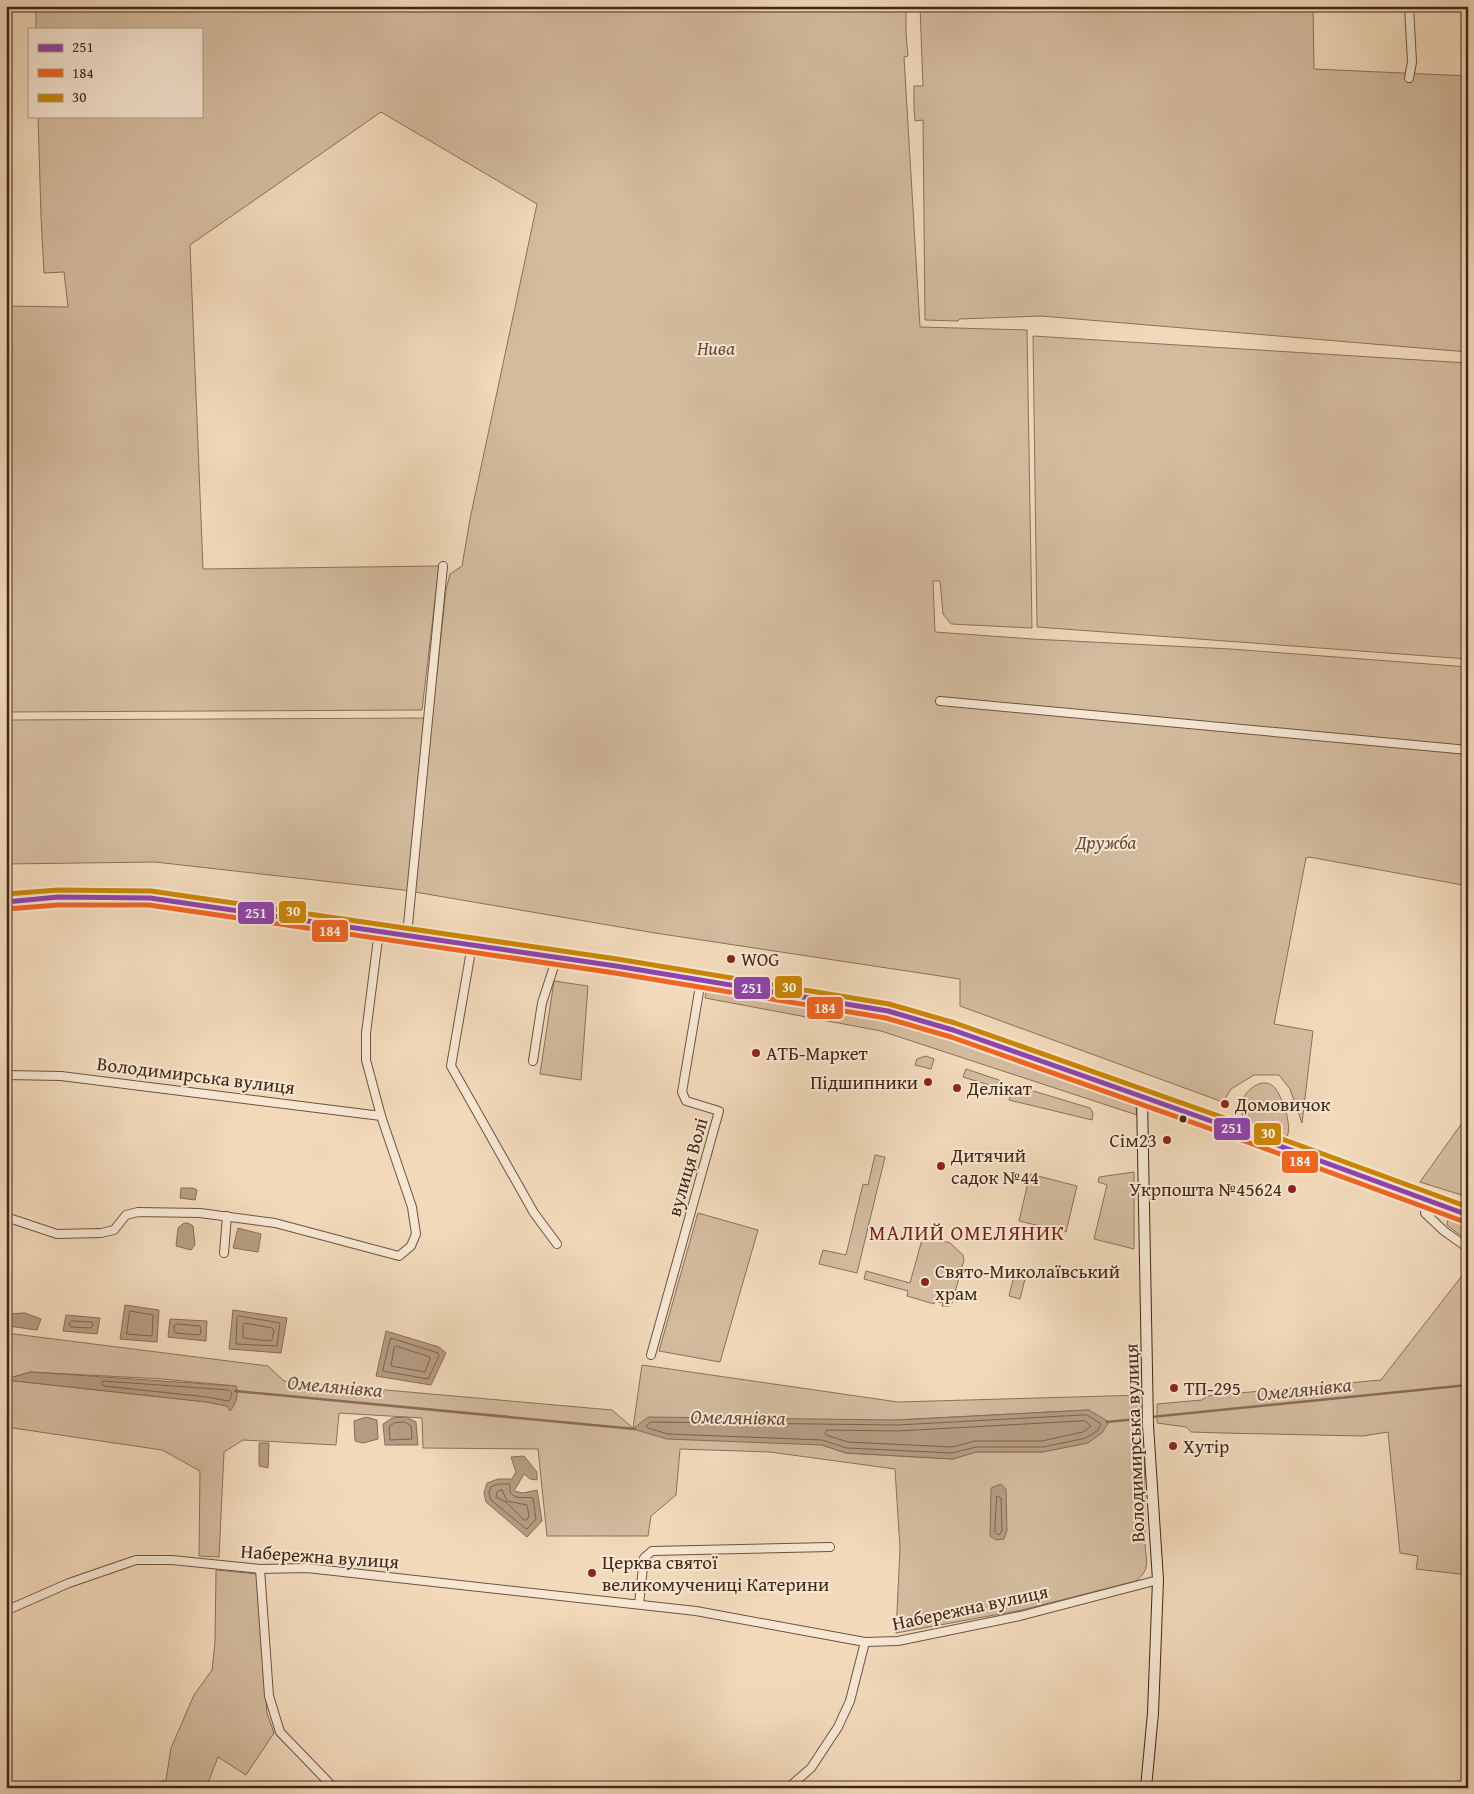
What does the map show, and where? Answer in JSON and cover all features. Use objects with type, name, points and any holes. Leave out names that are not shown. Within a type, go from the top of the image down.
[{"type":"main road","points":[[6,902],[58,897],[150,898],[556,957],[888,1011],[954,1030],[1468,1215]]},
{"type":"street","points":[[1409,6],[1412,62],[1409,78]]},
{"type":"street","points":[[407,935],[443,566]]},
{"type":"street","points":[[940,701],[1468,750]]},
{"type":"street","points":[[6,1217],[57,1234],[101,1233],[114,1230],[126,1215],[138,1212],[200,1213],[275,1223],[388,1255],[399,1256],[411,1246],[416,1234],[412,1207],[381,1116],[366,1060],[366,1033],[379,931]]},
{"type":"street","points":[[472,945],[451,1066],[534,1213],[557,1244]]},
{"type":"street","points":[[533,1061],[542,1003],[552,976],[556,957]]},
{"type":"street","name":"вулиця Волі","points":[[651,1355],[719,1111],[686,1101],[682,1092],[701,980]]},
{"type":"street","name":"Володимирська вулиця","points":[[6,1075],[61,1076],[381,1116]]},
{"type":"street","name":"Володимирська вулиця","points":[[1142,1097],[1148,1420],[1158,1580],[1153,1714],[1146,1788]]},
{"type":"street","points":[[1428,1200],[1425,1213],[1444,1231],[1468,1248]]},
{"type":"street","points":[[224,1253],[226,1216]]},
{"type":"street","points":[[639,1604],[644,1558],[652,1551],[830,1547]]},
{"type":"street","name":"Набережна вулиця","points":[[9,1608],[69,1583],[136,1560],[172,1560],[260,1569],[307,1568],[639,1604],[696,1611],[865,1642],[898,1641],[1010,1618],[1158,1580]]},
{"type":"street","points":[[260,1569],[269,1696],[280,1732],[334,1788]]},
{"type":"street","points":[[6,1616],[9,1608]]},
{"type":"street","points":[[788,1788],[811,1768],[838,1727],[850,1701],[865,1642]]},
{"type":"green space","points":[[36,6],[906,6],[908,56],[904,57],[920,327],[1027,330],[1032,628],[951,624],[943,614],[940,581],[933,581],[935,632],[1230,649],[1468,667],[1468,886],[1306,858],[1274,1024],[1313,1031],[1302,1123],[1290,1089],[1279,1075],[1254,1075],[1231,1089],[1223,1102],[960,1006],[960,979],[655,933],[403,890],[155,862],[6,864],[6,720],[432,718],[446,590],[450,574],[462,566],[470,519],[537,204],[381,112],[190,245],[203,569],[439,566],[422,710],[6,712],[6,306],[68,307],[64,272],[44,273],[38,118],[202,118],[202,28],[36,28]]},
{"type":"green space","points":[[920,6],[1313,6],[1314,69],[1468,76],[1468,352],[1041,316],[960,319],[958,321],[925,320],[923,120],[915,121],[914,107],[914,86],[923,86]]},
{"type":"green space","points":[[1033,336],[1468,363],[1468,659],[1037,627]]},
{"type":"green space","points":[[554,981],[588,986],[581,1080],[540,1074]]},
{"type":"green space","points":[[707,985],[887,1016],[968,1041],[1135,1101],[1137,1115],[881,1031],[705,998]]},
{"type":"green space","points":[[926,1056],[934,1059],[931,1069],[915,1065],[917,1059]]},
{"type":"green space","points":[[966,1069],[999,1080],[1005,1086],[999,1088],[963,1077]]},
{"type":"green space","points":[[1262,1083],[1273,1086],[1280,1096],[1289,1127],[1286,1138],[1271,1134],[1254,1126],[1246,1121],[1243,1115],[1241,1109],[1244,1098],[1251,1089]]},
{"type":"green space","points":[[1016,1087],[1090,1108],[1093,1113],[1092,1120],[1009,1100],[1013,1089]]},
{"type":"green space","points":[[1468,1115],[1468,1197],[1420,1182],[1462,1123]]},
{"type":"green space","points":[[875,1155],[885,1157],[857,1273],[819,1264],[823,1250],[846,1255],[863,1184],[868,1185]]},
{"type":"green space","points":[[1134,1172],[1134,1249],[1094,1239],[1107,1185],[1098,1182],[1099,1177]]},
{"type":"green space","points":[[1030,1174],[1077,1186],[1066,1232],[1019,1221]]},
{"type":"green space","points":[[698,1213],[758,1230],[720,1362],[659,1351]]},
{"type":"green space","points":[[1448,1218],[1468,1224],[1468,1241],[1447,1225]]},
{"type":"green space","points":[[923,1236],[950,1243],[963,1255],[964,1260],[950,1306],[942,1306],[943,1303],[935,1301],[934,1304],[907,1296],[908,1291],[864,1279],[866,1271],[910,1283]]},
{"type":"green space","points":[[1016,1268],[1027,1271],[1020,1299],[1009,1296]]},
{"type":"green space","points":[[1468,1268],[1468,1575],[1416,1569],[1418,1556],[1400,1553],[1388,1432],[1363,1436],[1191,1432],[1186,1427],[1157,1423],[1157,1404],[1202,1400],[1207,1396],[1381,1380]]},
{"type":"green space","points":[[6,1333],[268,1366],[284,1381],[612,1410],[633,1428],[642,1365],[898,1402],[1144,1395],[1146,1569],[1136,1581],[1022,1610],[896,1633],[900,1548],[895,1469],[770,1452],[680,1449],[676,1495],[651,1516],[648,1536],[547,1536],[538,1449],[423,1448],[422,1418],[339,1413],[336,1445],[243,1440],[224,1452],[219,1557],[199,1556],[200,1471],[162,1450],[6,1427],[6,1380],[207,1402],[227,1406],[237,1390],[236,1386],[162,1379],[31,1372],[6,1379]],"holes":[[[1089,1410],[1043,1452],[976,1452],[953,1459],[846,1453],[822,1445],[897,1420]]]},
{"type":"green space","points":[[216,1570],[257,1574],[267,1713],[274,1733],[246,1775],[218,1757],[206,1788],[145,1788],[166,1780],[171,1748],[194,1695],[212,1670],[215,1642]]},
{"type":"water","points":[[181,1188],[197,1190],[195,1200],[180,1198]]},
{"type":"water","points":[[184,1223],[193,1226],[195,1245],[191,1250],[176,1246],[178,1228]]},
{"type":"water","points":[[238,1228],[261,1234],[258,1252],[233,1248]]},
{"type":"water","points":[[125,1305],[159,1310],[157,1342],[120,1339]]},
{"type":"water","points":[[233,1310],[287,1318],[281,1353],[229,1349]]},
{"type":"water","points":[[25,1313],[41,1319],[37,1330],[8,1326],[6,1314]]},
{"type":"water","points":[[66,1315],[100,1318],[97,1334],[63,1331]]},
{"type":"water","points":[[170,1319],[207,1321],[206,1341],[168,1337]]},
{"type":"water","points":[[386,1331],[439,1347],[446,1353],[431,1385],[376,1376]]},
{"type":"water","points":[[31,1372],[236,1386],[237,1395],[234,1406],[230,1411],[227,1406],[207,1402],[6,1380]]},
{"type":"water","points":[[1089,1410],[1109,1422],[1102,1433],[1088,1443],[1043,1452],[976,1452],[953,1459],[846,1453],[822,1445],[667,1439],[633,1429],[648,1417],[897,1420]]},
{"type":"water","points":[[366,1417],[377,1420],[378,1439],[363,1443],[355,1441],[354,1421]]},
{"type":"water","points":[[406,1417],[416,1422],[418,1445],[385,1445],[383,1424],[392,1418]]},
{"type":"water","points":[[259,1443],[269,1443],[268,1468],[259,1466]]},
{"type":"water","points":[[524,1456],[537,1472],[537,1480],[530,1479],[524,1474],[514,1491],[523,1493],[537,1490],[542,1521],[527,1537],[486,1502],[484,1493],[487,1483],[498,1479],[512,1479],[516,1472],[511,1457]]},
{"type":"water","points":[[1001,1484],[1006,1489],[1007,1531],[1004,1539],[996,1540],[990,1536],[991,1488]]},
{"type":"waterway","name":"Омелянівка","points":[[1151,1417],[1468,1385]]},
{"type":"waterway","name":"Омелянівка","points":[[235,1391],[635,1429]]},
{"type":"waterway","name":"Омелянівка","points":[[1107,1422],[1146,1418]]},
{"type":"transit line","name":"30","points":[[6,894],[58,890],[151,891],[617,959],[889,1004],[955,1023],[1233,1121],[1468,1207]]},
{"type":"transit line","name":"251","points":[[6,902],[58,897],[150,898],[616,966],[888,1011],[953,1030],[1231,1128],[1468,1215]]},
{"type":"transit line","name":"184","points":[[7,909],[58,905],[149,905],[615,973],[886,1018],[951,1037],[1228,1135],[1465,1222]]},
{"type":"place","name":"WOG","points":[[731,959]]},
{"type":"place","name":"АТБ-Маркет","points":[[756,1053]]},
{"type":"place","name":"Підшипники","points":[[928,1082]]},
{"type":"place","name":"Делікат","points":[[957,1088]]},
{"type":"place","name":"Домовичок","points":[[1225,1104]]},
{"type":"place","name":"Сім23","points":[[1167,1140]]},
{"type":"place","name":"Дитячий садок №44","points":[[941,1166]]},
{"type":"place","name":"Укрпошта №45624","points":[[1292,1189]]},
{"type":"place","name":"Свято-Миколаївський храм","points":[[925,1282]]},
{"type":"place","name":"ТП-295","points":[[1174,1388]]},
{"type":"place","name":"Хутір","points":[[1173,1446]]},
{"type":"place","name":"Церква святої великомучениці Катерини","points":[[592,1573]]},
{"type":"district","name":"МАЛИЙ ОМЕЛЯНИК","points":[[967,1233]]},
{"type":"park label","name":"Нива","points":[[716,348]]},
{"type":"park label","name":"Дружба","points":[[1106,842]]}]
